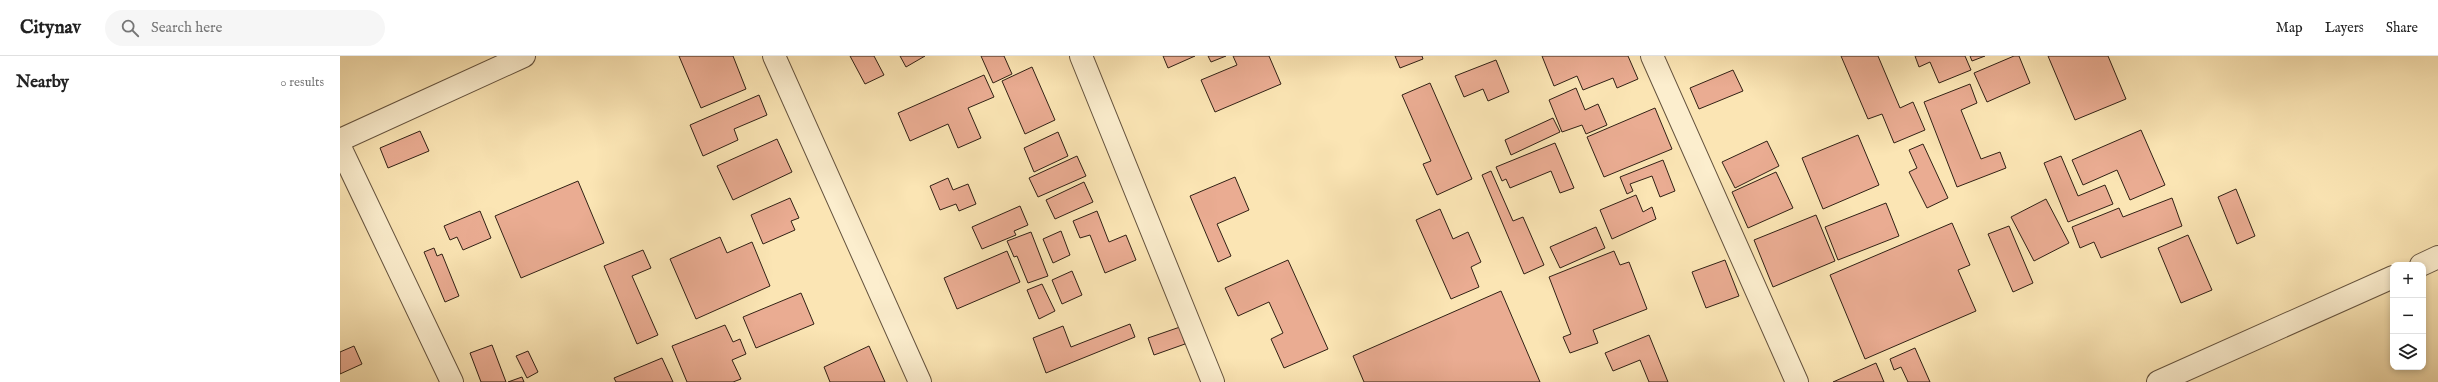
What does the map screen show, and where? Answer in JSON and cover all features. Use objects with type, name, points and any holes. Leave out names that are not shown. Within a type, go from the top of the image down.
[{"type":"street","points":[[340,140],[524,56]]},
{"type":"street","points":[[774,56],[920,382]]},
{"type":"street","points":[[1081,56],[1213,382]]},
{"type":"street","points":[[1652,56],[1797,382]]},
{"type":"street","points":[[340,147],[452,382]]},
{"type":"street","points":[[2426,263],[2438,257]]},
{"type":"street","points":[[2158,382],[2390,278]]},
{"type":"building","points":[[679,56],[733,56],[746,89],[701,108]]},
{"type":"building","points":[[850,56],[874,56],[884,75],[865,84]]},
{"type":"building","points":[[900,56],[925,56],[906,67]]},
{"type":"building","points":[[981,56],[1004,56],[1012,74],[993,83]]},
{"type":"building","points":[[1163,56],[1195,56],[1168,68]]},
{"type":"building","points":[[1208,56],[1226,56],[1211,62]]},
{"type":"building","points":[[1233,56],[1269,56],[1281,84],[1215,112],[1201,80],[1237,65]]},
{"type":"building","points":[[1395,56],[1422,56],[1423,59],[1400,68]]},
{"type":"building","points":[[1542,56],[1628,56],[1638,79],[1617,88],[1613,78],[1583,90],[1577,76],[1554,86]]},
{"type":"building","points":[[1841,56],[1878,56],[1900,108],[1913,102],[1925,130],[1894,143],[1882,114],[1868,119]]},
{"type":"building","points":[[1915,56],[1965,56],[1971,70],[1939,83],[1930,62],[1919,67]]},
{"type":"building","points":[[1970,56],[1985,56],[1972,61]]},
{"type":"building","points":[[2014,56],[2019,56],[2030,83],[1987,102],[1974,73]]},
{"type":"building","points":[[2048,56],[2108,56],[2126,99],[2075,120]]},
{"type":"building","points":[[1496,60],[1509,92],[1488,101],[1483,89],[1464,97],[1455,76]]},
{"type":"building","points":[[1032,67],[1055,120],[1025,134],[1002,81]]},
{"type":"building","points":[[1733,70],[1743,91],[1699,109],[1690,88]]},
{"type":"building","points":[[984,75],[994,97],[968,108],[981,138],[958,148],[948,124],[910,141],[898,113]]},
{"type":"building","points":[[1430,83],[1472,179],[1437,195],[1423,164],[1431,161],[1402,95]]},
{"type":"building","points":[[1970,84],[1977,103],[1961,110],[1981,159],[2000,152],[2006,168],[1957,187],[1924,102]]},
{"type":"building","points":[[1576,88],[1585,110],[1598,104],[1607,125],[1586,134],[1582,125],[1562,132],[1549,100]]},
{"type":"building","points":[[759,95],[767,115],[734,129],[738,140],[703,156],[690,125]]},
{"type":"building","points":[[1655,108],[1672,149],[1604,177],[1587,137]]},
{"type":"building","points":[[1553,118],[1560,132],[1511,155],[1505,140]]},
{"type":"building","points":[[2141,130],[2165,185],[2130,200],[2117,170],[2083,185],[2072,160]]},
{"type":"building","points":[[420,131],[429,151],[388,168],[380,148]]},
{"type":"building","points":[[1058,132],[1068,156],[1034,172],[1024,148]]},
{"type":"building","points":[[1858,135],[1879,185],[1823,209],[1802,158]]},
{"type":"building","points":[[777,139],[792,172],[733,200],[717,166]]},
{"type":"building","points":[[1767,141],[1779,166],[1735,188],[1722,162]]},
{"type":"building","points":[[1555,143],[1574,188],[1560,193],[1551,171],[1510,188],[1506,179],[1502,181],[1496,167]]},
{"type":"building","points":[[1923,144],[1948,198],[1927,208],[1909,172],[1917,168],[1909,150]]},
{"type":"building","points":[[1077,156],[1086,176],[1038,197],[1029,178]]},
{"type":"building","points":[[2061,156],[2078,196],[2105,185],[2113,204],[2068,222],[2044,163]]},
{"type":"building","points":[[1663,160],[1675,191],[1660,197],[1652,176],[1630,184],[1633,191],[1627,194],[1620,177]]},
{"type":"building","points":[[1491,171],[1513,221],[1523,217],[1544,265],[1524,274],[1482,175]]},
{"type":"building","points":[[1776,172],[1793,208],[1748,228],[1732,192]]},
{"type":"building","points":[[1235,177],[1249,210],[1217,224],[1231,256],[1218,262],[1190,196]]},
{"type":"building","points":[[948,178],[953,190],[968,184],[976,204],[959,211],[956,204],[940,210],[930,186]]},
{"type":"building","points":[[578,181],[604,243],[521,278],[495,216]]},
{"type":"building","points":[[1084,182],[1093,202],[1055,219],[1046,200]]},
{"type":"building","points":[[2236,189],[2255,236],[2237,244],[2218,197]]},
{"type":"building","points":[[1636,195],[1643,212],[1652,207],[1656,219],[1612,239],[1600,210]]},
{"type":"building","points":[[790,198],[799,218],[791,221],[795,230],[763,244],[751,215]]},
{"type":"building","points":[[2172,198],[2182,226],[2101,258],[2094,242],[2080,248],[2072,227],[2119,208],[2123,217]]},
{"type":"building","points":[[2046,199],[2069,243],[2034,261],[2011,217]]},
{"type":"building","points":[[1886,203],[1899,236],[1838,260],[1825,227]]},
{"type":"building","points":[[1020,206],[1028,225],[1014,231],[1016,235],[982,249],[972,227]]},
{"type":"building","points":[[1440,209],[1453,239],[1468,232],[1481,262],[1471,267],[1479,287],[1451,299],[1416,220]]},
{"type":"building","points":[[480,211],[491,238],[463,250],[457,237],[450,240],[444,226]]},
{"type":"building","points":[[1097,211],[1109,242],[1126,235],[1136,260],[1105,273],[1090,235],[1080,238],[1073,221]]},
{"type":"building","points":[[1816,215],[1835,261],[1773,287],[1754,240]]},
{"type":"building","points":[[1952,223],[1970,265],[1958,270],[1976,311],[1865,359],[1830,275]]},
{"type":"building","points":[[2009,226],[2033,283],[2013,292],[1988,234]]},
{"type":"building","points":[[1596,227],[1605,248],[1560,268],[1550,247]]},
{"type":"building","points":[[1061,231],[1070,255],[1053,263],[1043,239]]},
{"type":"building","points":[[1031,232],[1048,276],[1028,283],[1017,256],[1014,257],[1007,241]]},
{"type":"building","points":[[2188,235],[2212,290],[2181,303],[2158,248]]},
{"type":"building","points":[[720,237],[727,253],[752,242],[770,286],[696,319],[670,259]]},
{"type":"building","points":[[434,248],[437,256],[442,254],[459,296],[445,302],[424,252]]},
{"type":"building","points":[[643,250],[651,268],[632,276],[658,335],[637,344],[604,266]]},
{"type":"building","points":[[1007,251],[1020,282],[957,309],[944,278]]},
{"type":"building","points":[[1614,251],[1620,265],[1629,262],[1647,309],[1593,330],[1598,343],[1570,353],[1563,337],[1571,334],[1549,277]]},
{"type":"building","points":[[1288,260],[1328,349],[1284,368],[1271,339],[1283,333],[1269,302],[1238,316],[1225,288]]},
{"type":"building","points":[[1725,260],[1739,296],[1706,308],[1692,272]]},
{"type":"building","points":[[1072,271],[1082,295],[1062,304],[1052,280]]},
{"type":"building","points":[[1042,284],[1055,311],[1039,319],[1027,290]]},
{"type":"building","points":[[1501,291],[1540,382],[1364,382],[1353,356]]},
{"type":"building","points":[[801,293],[814,324],[756,348],[743,317]]},
{"type":"building","points":[[1130,324],[1135,337],[1046,373],[1033,338],[1063,326],[1071,347]]},
{"type":"building","points":[[725,325],[733,342],[740,339],[746,354],[732,360],[741,379],[733,382],[687,382],[672,346]]},
{"type":"building","points":[[1180,327],[1185,344],[1154,355],[1148,338]]},
{"type":"building","points":[[1649,335],[1668,382],[1649,382],[1640,360],[1613,371],[1605,353]]},
{"type":"building","points":[[492,345],[506,382],[481,382],[470,353]]},
{"type":"building","points":[[354,346],[362,364],[340,374],[340,352]]},
{"type":"building","points":[[869,346],[885,382],[830,382],[824,367]]},
{"type":"building","points":[[1915,348],[1930,382],[1908,382],[1901,367],[1894,370],[1890,359]]},
{"type":"building","points":[[528,351],[538,372],[527,378],[516,356]]},
{"type":"building","points":[[662,358],[673,382],[616,382],[614,378]]},
{"type":"building","points":[[1876,363],[1884,382],[1833,382]]},
{"type":"building","points":[[522,377],[524,382],[508,382]]}]
